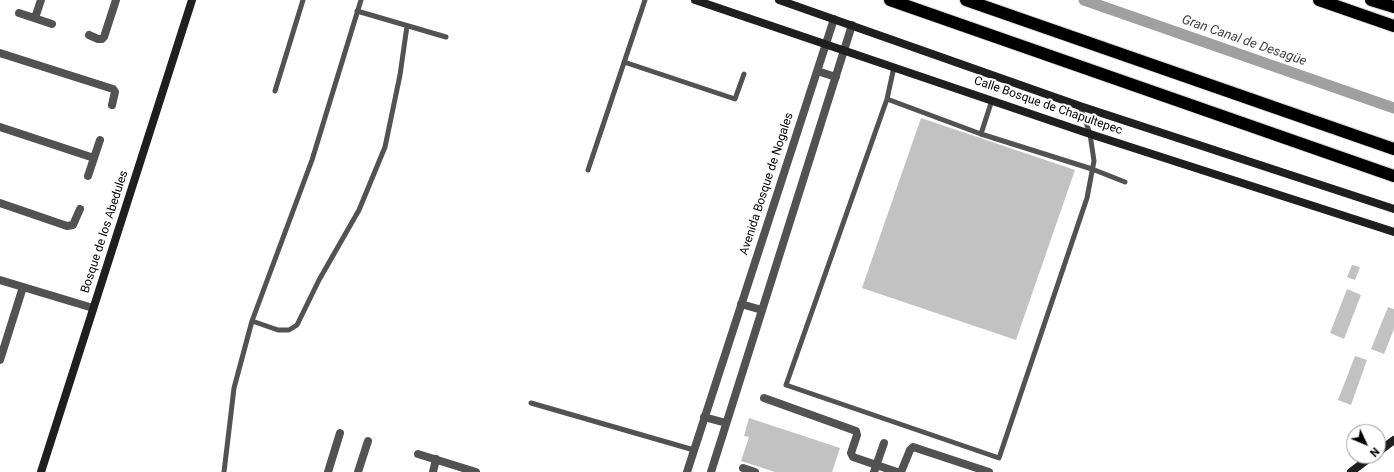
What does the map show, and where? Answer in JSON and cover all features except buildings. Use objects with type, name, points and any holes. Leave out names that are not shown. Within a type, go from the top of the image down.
[{"type":"highway","points":[[890,0],[1394,176]]},
{"type":"highway","points":[[966,0],[1394,149]]},
{"type":"highway","points":[[1320,0],[1394,26]]},
{"type":"highway","points":[[1372,0],[1394,7]]},
{"type":"main road","name":"Bosque de los Abedules","points":[[41,472],[192,0]]},
{"type":"main road","name":"Calle Bosque de Chapultepec","points":[[695,0],[1090,134],[1394,232]]},
{"type":"main road","name":"Calle Bosque de Chapultepec","points":[[779,0],[1080,106],[1394,209]]},
{"type":"main road","points":[[1351,472],[1362,464]]},
{"type":"street","points":[[35,18],[41,0]]},
{"type":"street","points":[[89,35],[98,39],[102,39],[104,37],[116,0]]},
{"type":"street","points":[[19,13],[52,24]]},
{"type":"street","name":"Avenida Bosque de Nogales","points":[[687,472],[834,19]]},
{"type":"street","points":[[711,472],[852,26]]},
{"type":"street","points":[[0,53],[113,89],[115,92],[112,105]]},
{"type":"street","points":[[817,71],[836,77]]},
{"type":"street","points":[[0,127],[94,158]]},
{"type":"street","points":[[88,176],[100,140]]},
{"type":"street","points":[[0,203],[67,226],[73,225],[80,209]]},
{"type":"street","points":[[0,280],[93,308]]},
{"type":"street","points":[[0,360],[23,287]]},
{"type":"street","points":[[741,304],[762,310]]},
{"type":"street","points":[[764,398],[856,430],[857,435],[851,455],[876,469],[897,472]]},
{"type":"street","points":[[704,417],[726,423]]},
{"type":"street","points":[[328,472],[340,433]]},
{"type":"street","points":[[358,472],[368,441]]},
{"type":"street","points":[[876,469],[884,443]]},
{"type":"street","points":[[901,472],[910,450],[913,447],[989,472]]},
{"type":"street","points":[[418,454],[464,470],[476,472]]},
{"type":"street","points":[[432,472],[436,459]]},
{"type":"street","points":[[743,468],[755,472]]},
{"type":"lane","points":[[275,90],[303,0]]},
{"type":"lane","points":[[224,472],[234,388],[252,321],[312,160],[361,0]]},
{"type":"lane","points":[[588,170],[645,0]]},
{"type":"lane","points":[[357,12],[446,37]]},
{"type":"lane","points":[[252,321],[278,330],[289,330],[297,325],[319,280],[359,210],[385,147],[400,75],[407,26]]},
{"type":"lane","points":[[624,62],[735,99],[744,74]]},
{"type":"lane","points":[[894,67],[886,99],[786,385],[999,458],[1087,198],[1094,161],[1090,134],[1080,106]]},
{"type":"lane","points":[[886,99],[981,134],[1092,169],[1125,182]]},
{"type":"lane","points":[[981,134],[992,100]]},
{"type":"lane","points":[[531,403],[694,450]]},
{"type":"waterway","name":"Gran Canal de Desagüe","points":[[1084,0],[1394,108]]}]
